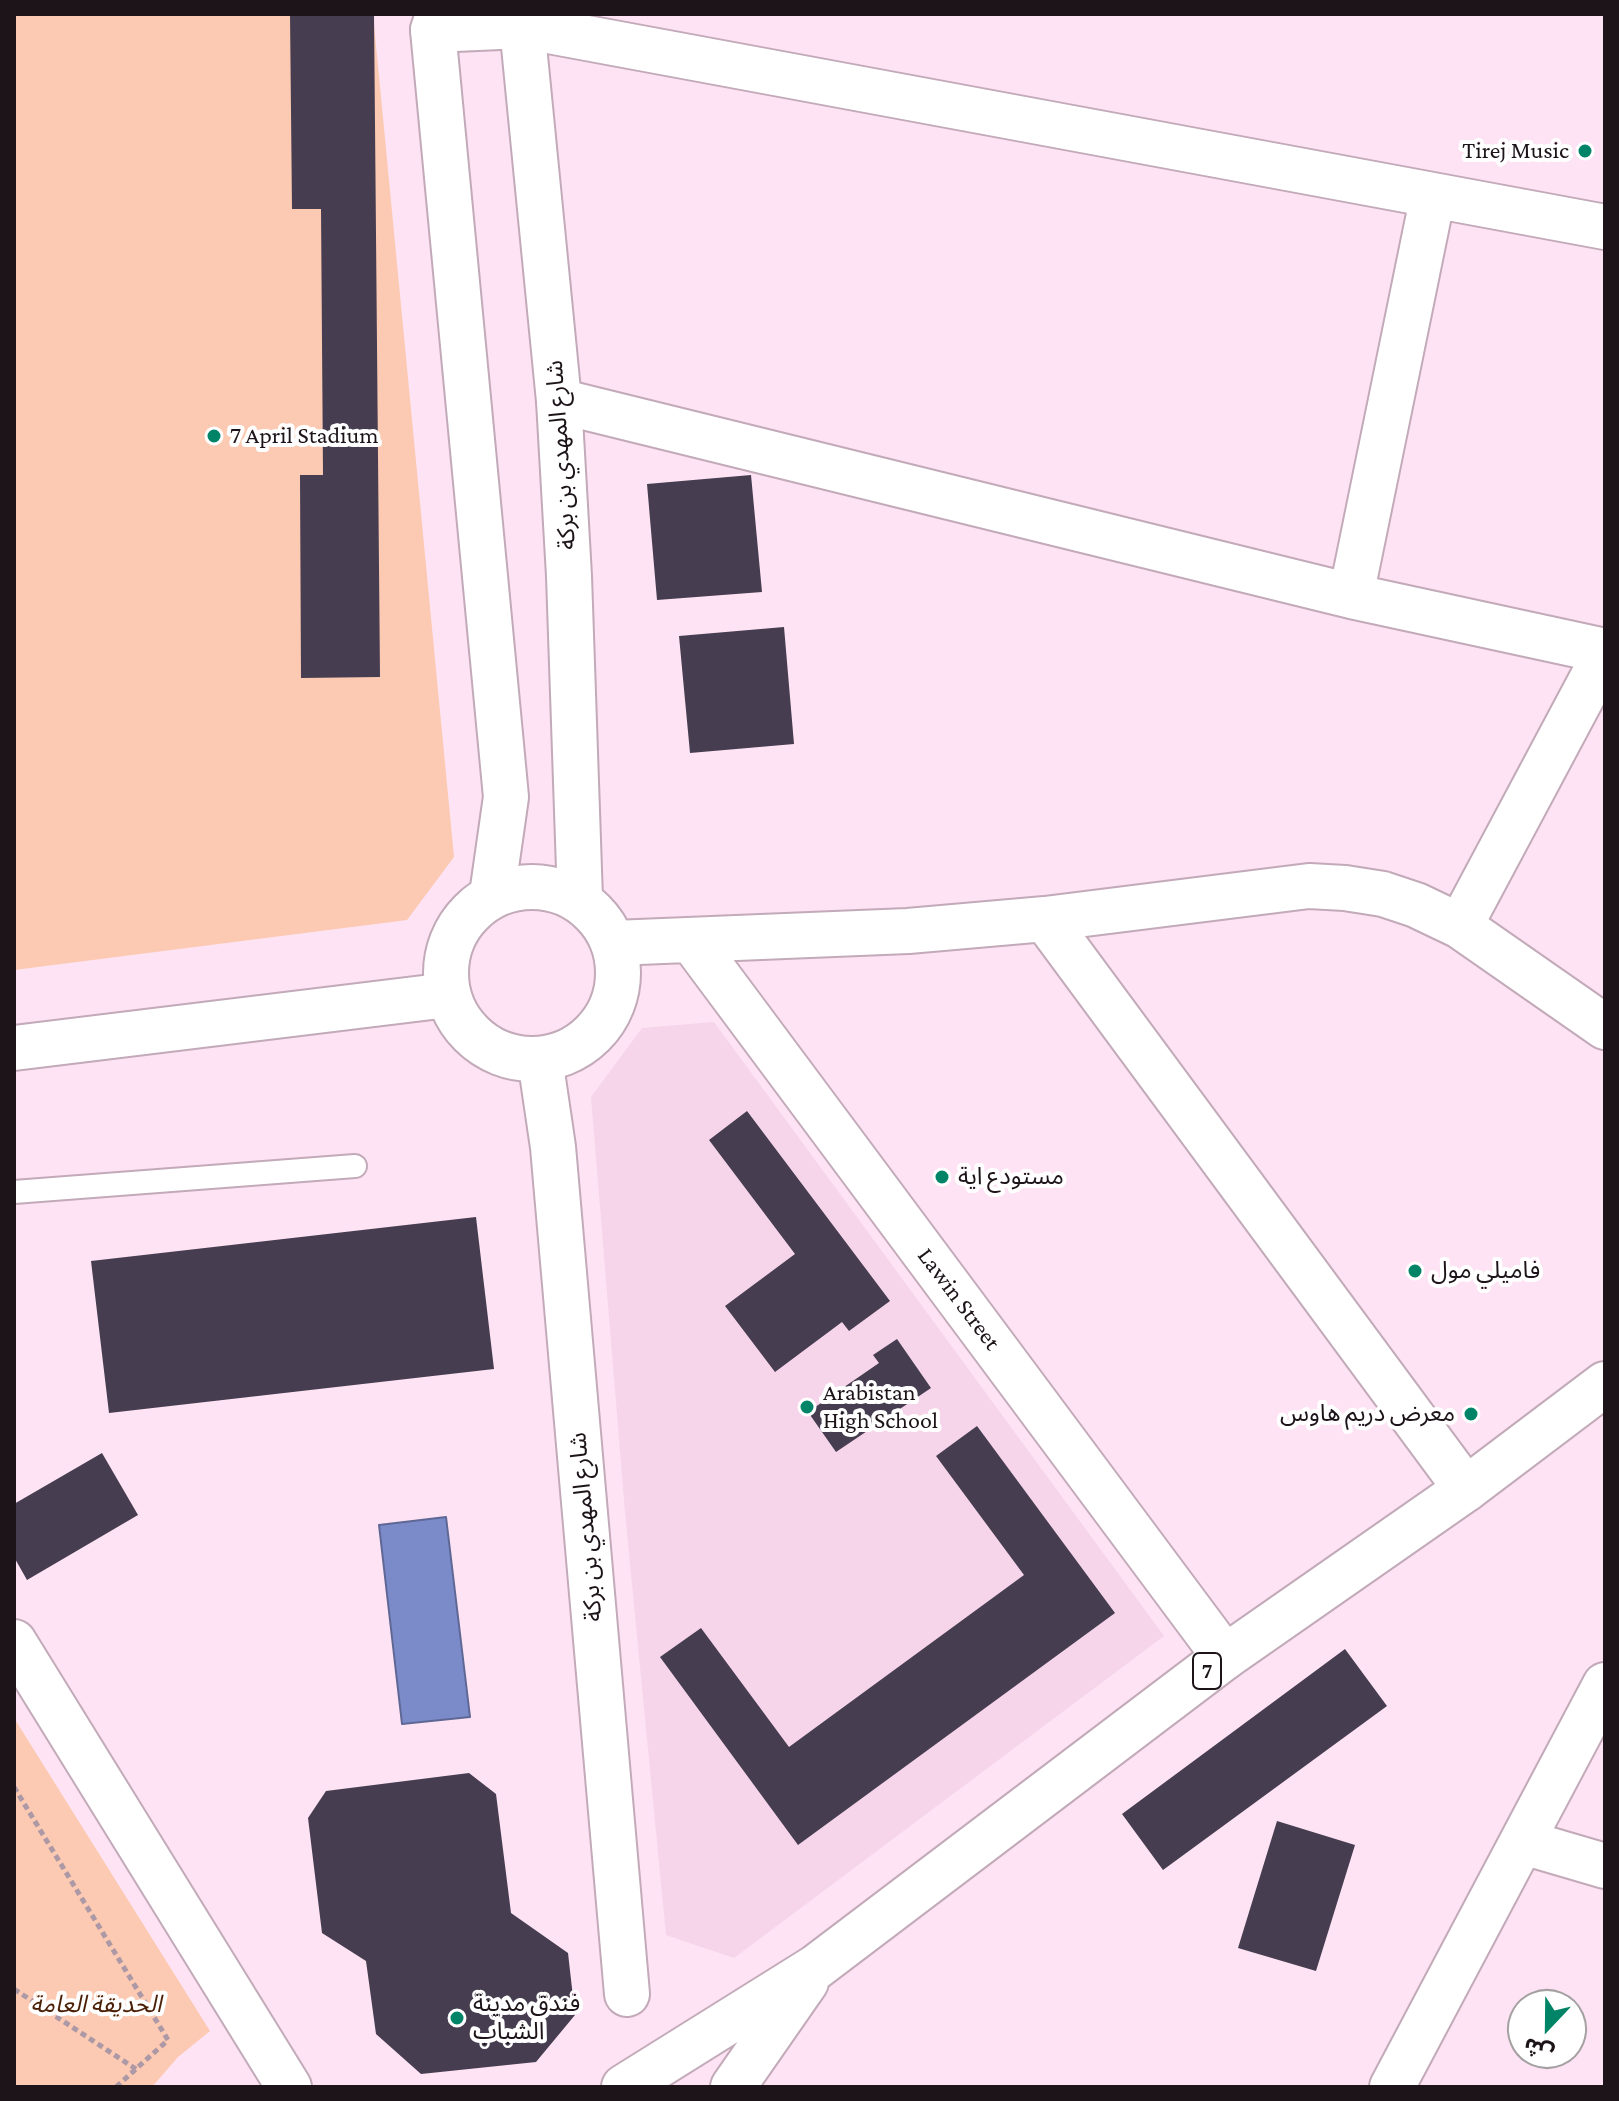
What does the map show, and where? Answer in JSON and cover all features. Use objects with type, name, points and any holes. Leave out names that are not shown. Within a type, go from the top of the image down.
[{"type":"main road","points":[[492,895],[506,797],[435,22],[518,20],[1605,227]]},
{"type":"main road","name":"شارع المهدي بن بركة","points":[[518,20],[559,401],[569,576],[580,899]]},
{"type":"main road","points":[[1351,596],[1433,195]]},
{"type":"main road","points":[[559,401],[1351,596],[1605,652],[1460,926]]},
{"type":"main road","points":[[521,886],[551,888],[580,899],[600,918],[614,943],[620,969],[617,995],[606,1020],[589,1039],[566,1053],[540,1059],[509,1057],[482,1044],[461,1022],[448,995],[445,965],[452,937],[469,913],[492,895],[521,886]]},
{"type":"main road","points":[[614,943],[908,931],[1045,919],[1309,886],[1345,888],[1383,894],[1416,905],[1460,926],[1605,1027]]},
{"type":"main road","points":[[1045,919],[1466,1489]]},
{"type":"main road","name":"Lawin Street","points":[[692,941],[1225,1657]]},
{"type":"main road","points":[[14,1048],[448,995]]},
{"type":"main road","name":"شارع المهدي بن بركة","points":[[540,1059],[553,1147],[627,1994]]},
{"type":"main road","name":"7","points":[[624,2087],[816,1967],[1225,1657],[1466,1489],[1605,1384]]},
{"type":"main road","points":[[14,1642],[289,2087]]},
{"type":"main road","points":[[1392,2087],[1605,1685]]},
{"type":"main road","points":[[1523,1842],[1605,1866]]},
{"type":"main road","name":"7","points":[[733,2087],[816,1967]]},
{"type":"lane","points":[[14,1192],[355,1166]]},
{"type":"path","points":[[14,1787],[168,2040],[116,2087]]},
{"type":"path","points":[[14,1989],[136,2069]]},
{"type":"shaded area","name":"Arabistan High School","points":[[714,1022],[1164,1636],[734,1958],[666,1935],[625,1512],[591,1097],[642,1028]]},
{"type":"green space","name":"7 April Stadium","points":[[14,14],[373,14],[454,857],[407,920],[14,970]]},
{"type":"green space","name":"الحديقة العامة","points":[[14,1718],[210,2031],[178,2057],[152,2087],[14,2087]]},
{"type":"water","points":[[446,1517],[470,1717],[402,1724],[379,1525]]},
{"type":"building","points":[[290,14],[374,14],[380,677],[301,678],[300,475],[323,475],[321,209],[292,209]]},
{"type":"building","points":[[751,475],[762,592],[657,600],[647,484]]},
{"type":"building","points":[[784,627],[794,744],[690,753],[679,636]]},
{"type":"building","points":[[747,1111],[890,1301],[849,1331],[842,1322],[775,1372],[725,1306],[795,1254],[709,1140]]},
{"type":"building","points":[[476,1217],[494,1369],[109,1413],[91,1261]]},
{"type":"building","points":[[897,1339],[931,1388],[836,1452],[808,1412],[879,1363],[873,1355]]},
{"type":"building","points":[[977,1426],[1115,1613],[798,1845],[660,1657],[701,1628],[789,1747],[1024,1575],[936,1456]]},
{"type":"building","points":[[102,1453],[138,1515],[27,1580],[14,1557],[14,1504]]},
{"type":"building","points":[[1345,1649],[1387,1706],[1163,1870],[1122,1814]]},
{"type":"building","points":[[469,1773],[496,1794],[511,1913],[568,1953],[575,2015],[536,2062],[421,2074],[376,2034],[366,1961],[322,1933],[308,1818],[326,1791]]},
{"type":"building","points":[[1277,1821],[1355,1845],[1316,1971],[1238,1948]]},
{"type":"place","name":"Tirej Music","points":[[1585,151]]},
{"type":"place","name":"7 April Stadium","points":[[214,436]]},
{"type":"place","name":"مستودع اية","points":[[942,1177]]},
{"type":"place","name":"فاميلي مول","points":[[1415,1271]]},
{"type":"place","name":"Arabistan High School","points":[[807,1407]]},
{"type":"place","name":"معرض دريم هاوس","points":[[1471,1414]]},
{"type":"place","name":"فندق مدينة الشباب","points":[[457,2018]]}]
